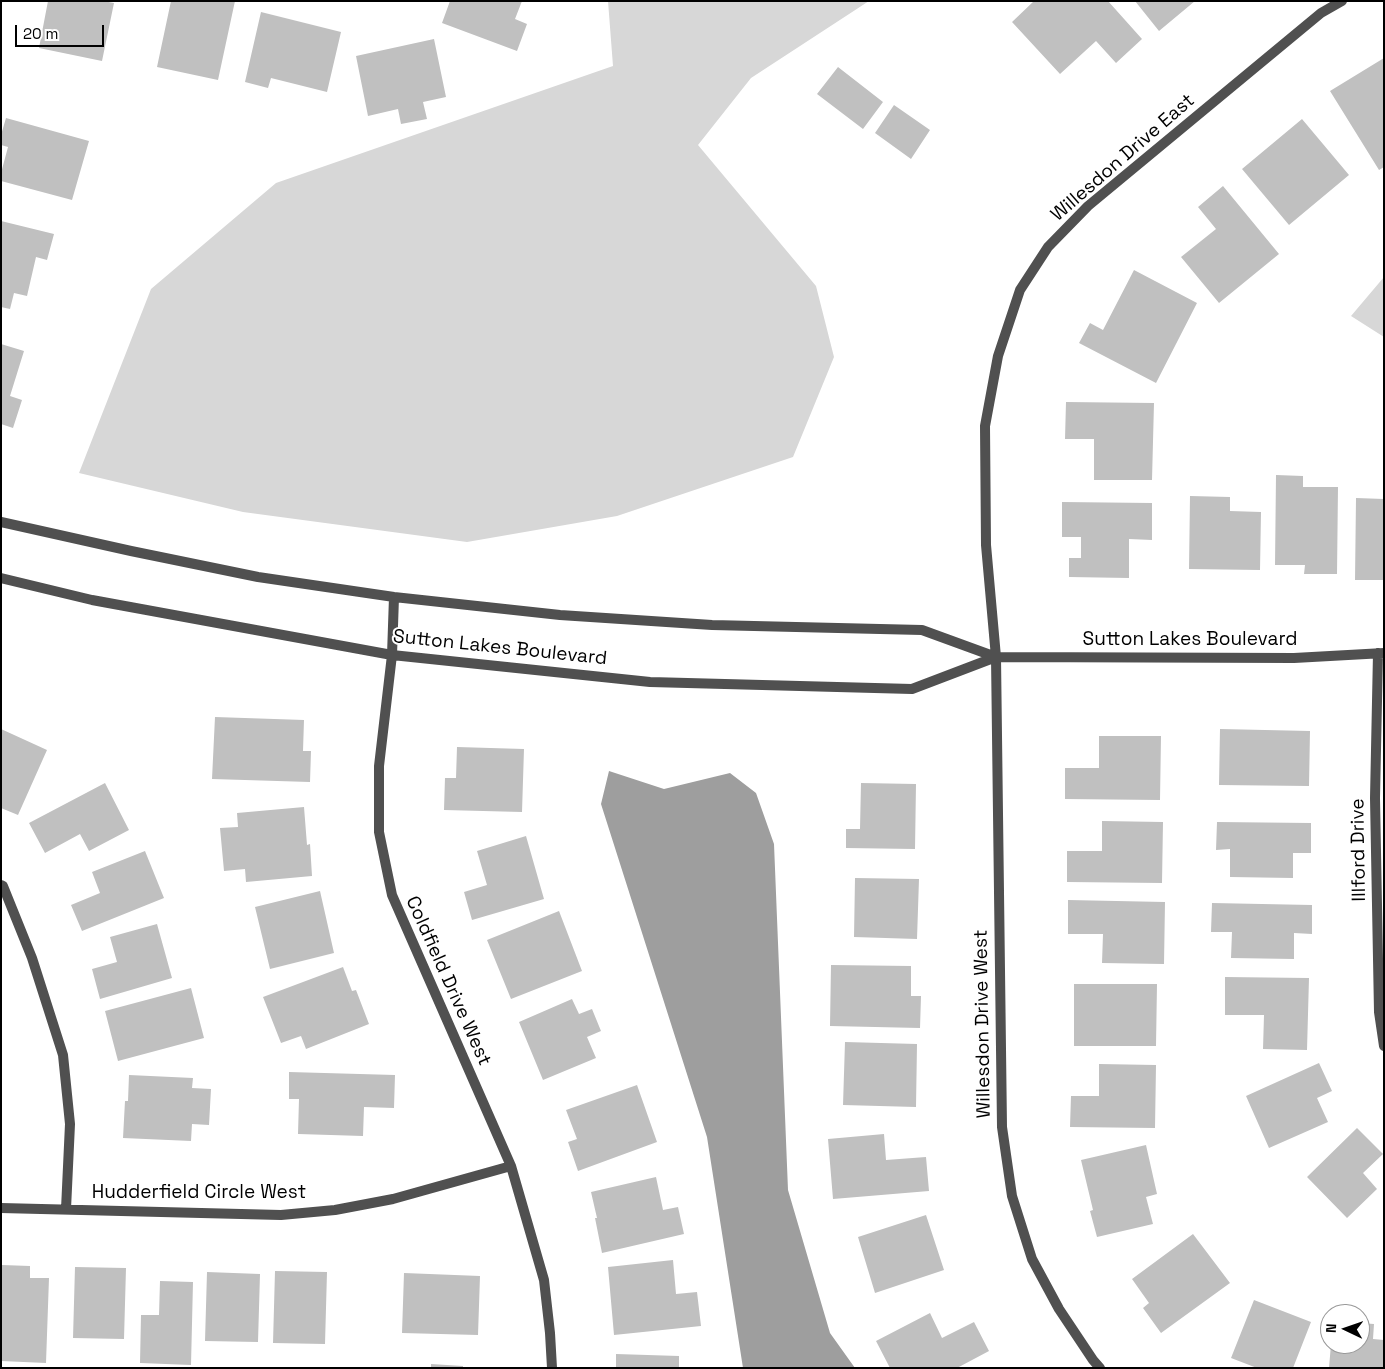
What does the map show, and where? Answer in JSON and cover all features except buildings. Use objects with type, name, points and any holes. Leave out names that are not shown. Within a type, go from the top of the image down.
[{"type":"street","name":"Willesdon Drive East","points":[[996,657],[986,545],[985,426],[998,356],[1020,290],[1048,247],[1088,206],[1321,13],[1342,1]]},
{"type":"street","name":"Sutton Lakes Boulevard","points":[[1,522],[258,577],[394,597],[560,615],[712,625],[922,630],[996,657],[1294,658],[1381,652]]},
{"type":"street","name":"Sutton Lakes Boulevard","points":[[1,578],[92,600],[392,655],[650,682],[912,689],[996,657]]},
{"type":"street","name":"Coldfield Drive West","points":[[394,597],[392,655],[379,766],[379,832],[392,895],[511,1166],[544,1280],[552,1368]]},
{"type":"street","name":"Illford Drive","points":[[1381,652],[1375,798],[1379,1012],[1384,1046]]},
{"type":"street","name":"Willesdon Drive West","points":[[996,657],[1002,1127],[1012,1196],[1032,1259],[1059,1309],[1092,1360],[1100,1368]]},
{"type":"street","points":[[1,884],[32,958],[63,1055],[70,1124],[66,1209]]},
{"type":"street","name":"Hudderfield Circle West","points":[[1,1208],[281,1215],[336,1210],[393,1199],[511,1166]]},
{"type":"shaded area","points":[[608,1],[869,1],[751,78],[698,145],[816,286],[834,357],[793,457],[617,516],[467,542],[243,512],[79,473],[151,289],[276,183],[613,66]]},
{"type":"shaded area","points":[[1384,277],[1384,337],[1351,316]]},
{"type":"shaded area","points":[[609,771],[664,789],[730,773],[756,793],[774,844],[788,1190],[830,1333],[855,1368],[743,1368],[707,1137],[601,804]]}]
